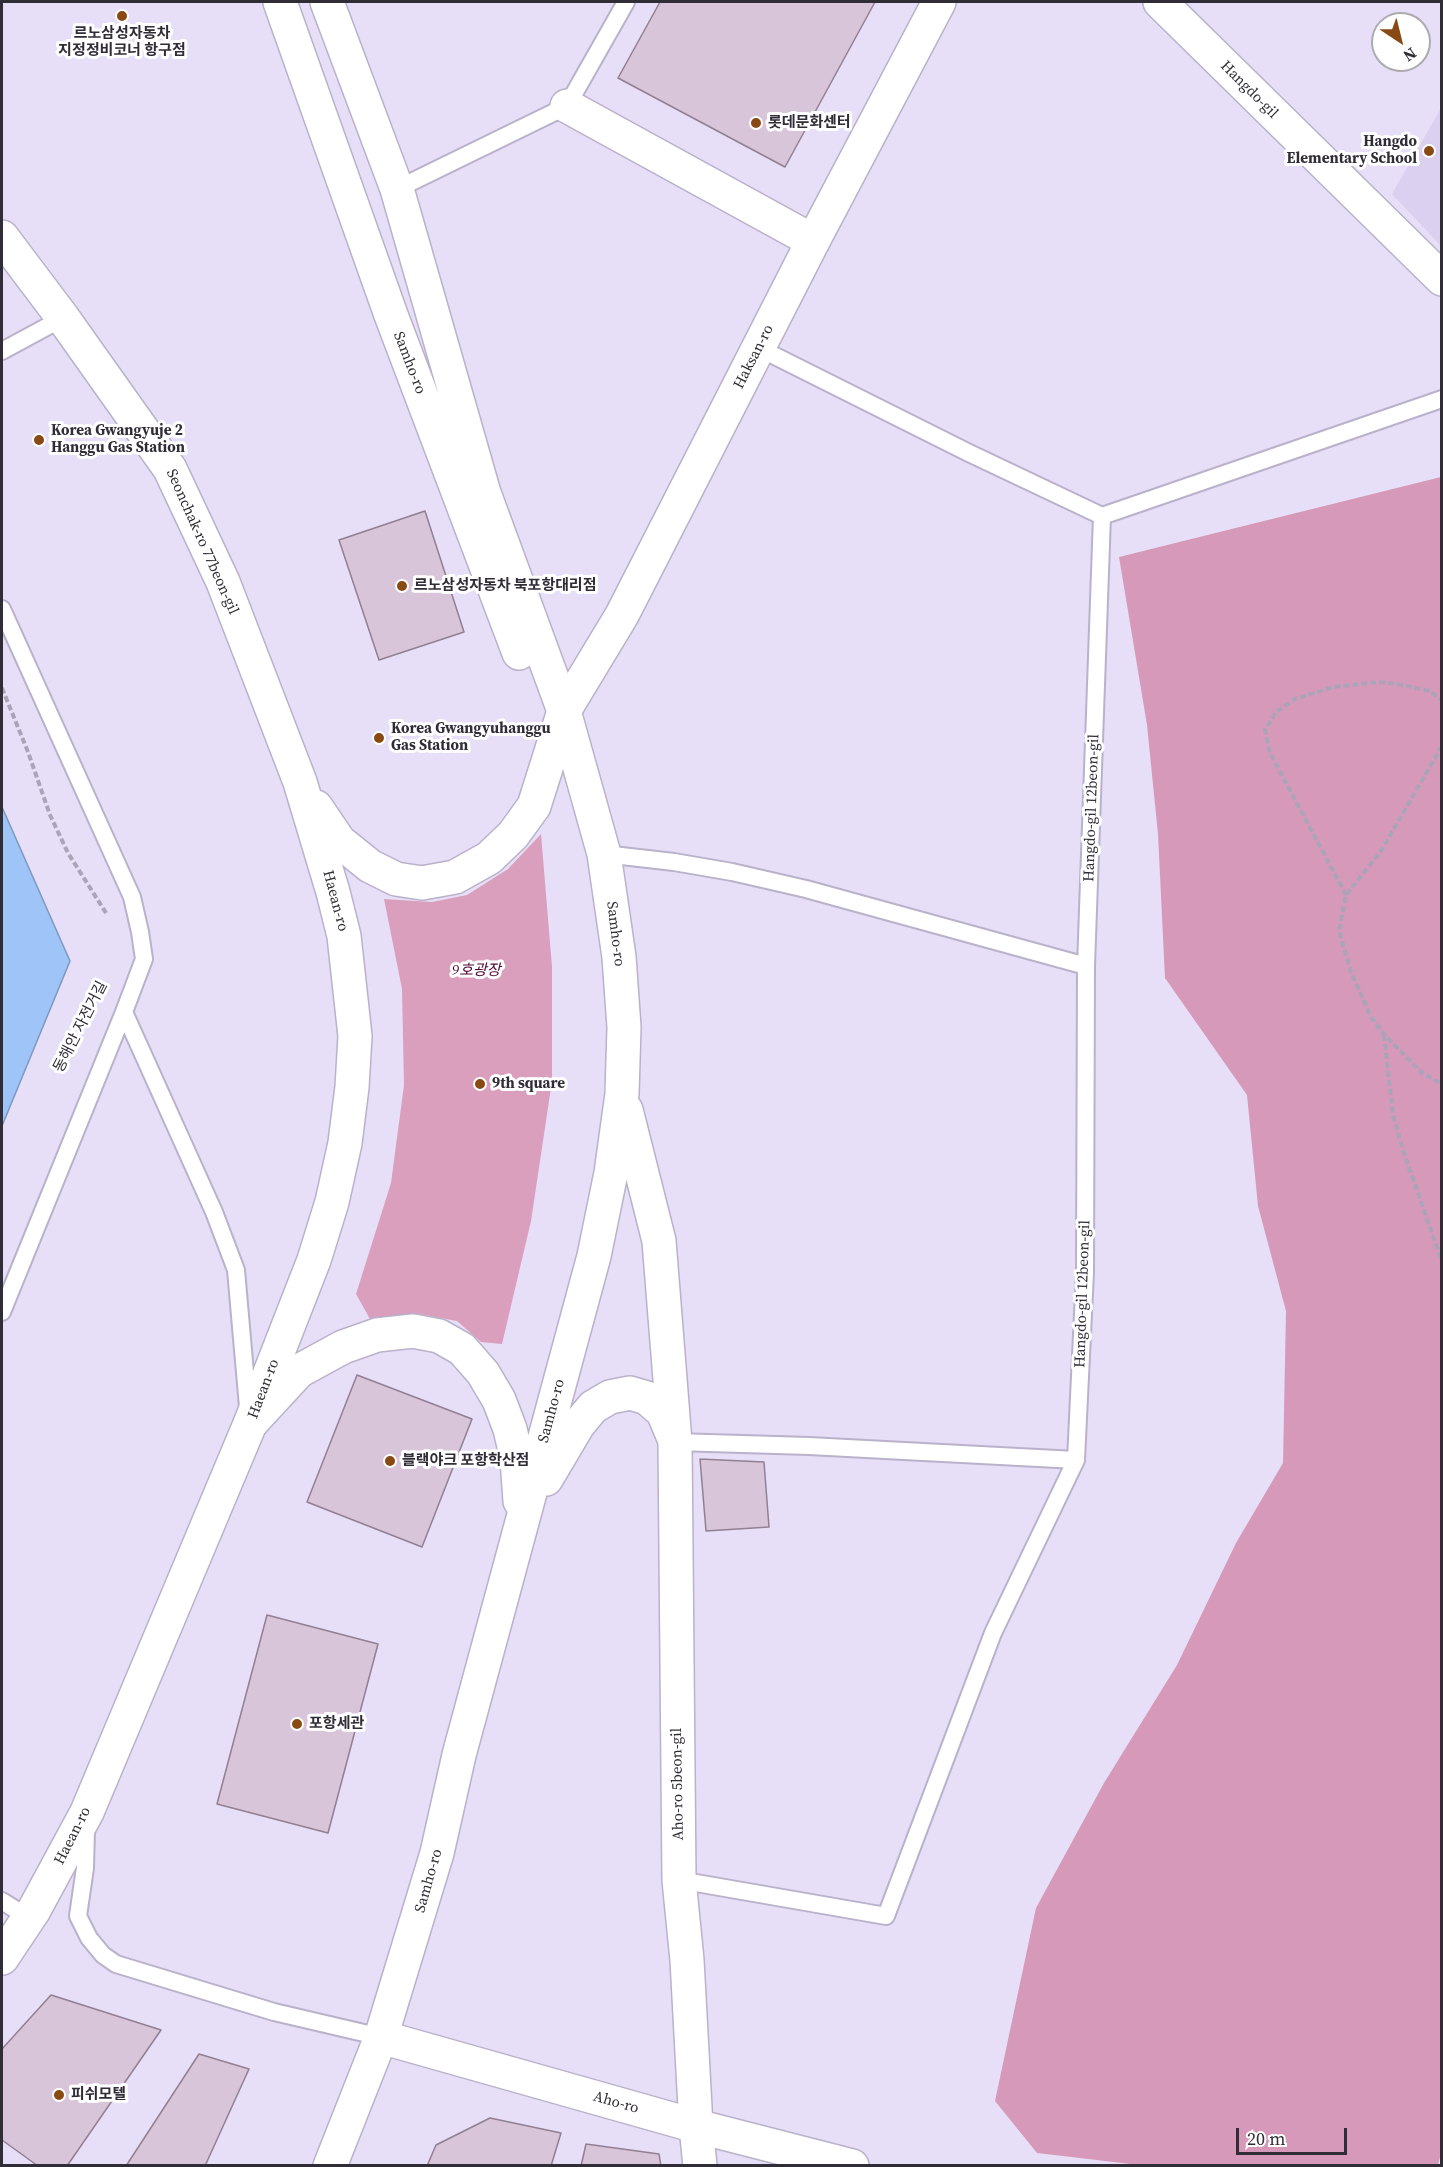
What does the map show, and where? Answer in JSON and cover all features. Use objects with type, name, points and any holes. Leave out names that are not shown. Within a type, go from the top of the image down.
[{"type":"main road","name":"Samho-ro","points":[[280,2],[391,315],[519,653],[564,711]]},
{"type":"main road","name":"Samho-ro","points":[[327,2],[397,189],[484,493],[564,711],[604,854],[619,957],[624,1027],[622,1094],[611,1173],[594,1256],[459,1755],[437,1853],[381,2037],[330,2166]]},
{"type":"main road","name":"Haksan-ro","points":[[300,782],[339,841],[370,866],[396,879],[422,883],[455,877],[489,858],[513,835],[534,806],[564,711],[622,615],[813,241],[939,2]]},
{"type":"main road","name":"Hangdo-gil","points":[[1160,2],[1442,279]]},
{"type":"main road","points":[[567,106],[813,241]]},
{"type":"main road","name":"Seonchak-ro 77beon-gil","points":[[2,237],[63,318],[170,469],[222,582],[300,782]]},
{"type":"main road","name":"Haean-ro","points":[[2,1958],[29,1918],[87,1812],[250,1424],[314,1260],[332,1202],[345,1143],[355,1036],[344,936],[300,782]]},
{"type":"main road","name":"Aho-ro 5beon-gil","points":[[622,1094],[659,1241],[675,1442],[679,1880],[687,1960],[700,2166]]},
{"type":"main road","points":[[250,1424],[299,1371],[342,1347],[377,1335],[413,1331],[438,1336],[462,1349],[483,1373],[499,1400],[510,1428],[517,1460],[522,1522]]},
{"type":"main road","points":[[522,1522],[578,1425],[593,1407],[610,1397],[630,1393],[647,1398],[663,1412],[675,1442]]},
{"type":"main road","name":"Aho-ro","points":[[381,2037],[696,2126],[852,2166]]},
{"type":"lane","points":[[397,189],[567,106],[626,2]]},
{"type":"lane","points":[[2,351],[63,318]]},
{"type":"lane","points":[[759,348],[1102,516],[1442,399]]},
{"type":"lane","name":"Hangdo-gil 12beon-gil","points":[[1076,1460],[1085,1272],[1086,966],[1102,516]]},
{"type":"lane","points":[[2,609],[132,897],[144,959],[2,1312]]},
{"type":"lane","points":[[604,854],[674,862],[796,886],[1086,966]]},
{"type":"lane","points":[[124,1012],[214,1212],[236,1270],[250,1424]]},
{"type":"lane","points":[[675,1442],[809,1446],[1076,1460],[993,1633],[886,1916],[679,1880]]},
{"type":"lane","points":[[87,1812],[85,1868],[78,1916],[89,1938],[103,1955],[116,1965],[251,2005],[381,2037]]},
{"type":"lane","points":[[2,1900],[29,1918]]},
{"type":"path","points":[[1346,895],[1270,753],[1265,730],[1276,712],[1295,699],[1334,687],[1378,682],[1397,684],[1430,691],[1442,700]]},
{"type":"path","points":[[2,688],[28,752],[50,816],[68,853],[111,921]]},
{"type":"path","points":[[1442,746],[1381,851],[1346,895],[1339,931],[1344,952],[1371,1017],[1384,1034],[1422,1073],[1442,1084]]},
{"type":"path","points":[[1384,1034],[1393,1115],[1442,1262]]},
{"type":"shaded area","name":"Hangdo Elementary School","points":[[1441,108],[1442,246],[1392,194]]},
{"type":"shaded area","points":[[1441,477],[1442,2149],[1438,2165],[1148,2166],[1037,2153],[995,2101],[1036,1908],[1104,1783],[1177,1665],[1236,1543],[1283,1463],[1286,1311],[1258,1206],[1247,1095],[1165,978],[1158,834],[1147,725],[1119,557]]},
{"type":"green space","name":"9호광장","points":[[541,834],[552,967],[552,1081],[531,1221],[502,1344],[481,1342],[457,1321],[419,1314],[370,1319],[356,1294],[391,1183],[404,1085],[402,989],[384,899],[432,902],[467,895],[508,869]]},
{"type":"water","points":[[2,807],[70,961],[2,1126]]},
{"type":"building","name":"롯데문화센터","points":[[660,2],[875,2],[785,167],[618,78]]},
{"type":"building","name":"르노삼성자동차 북포항대리점","points":[[425,511],[464,632],[379,660],[339,540]]},
{"type":"building","name":"블랙야크 포항학산점","points":[[357,1375],[472,1419],[422,1547],[307,1502]]},
{"type":"building","points":[[700,1459],[764,1462],[769,1527],[706,1531]]},
{"type":"building","name":"포항세관","points":[[267,1615],[378,1644],[328,1833],[217,1804]]},
{"type":"building","name":"피쉬모텔","points":[[51,1995],[161,2030],[67,2166],[38,2166],[2,2140],[2,2049]]},
{"type":"building","points":[[199,2054],[249,2069],[205,2166],[126,2166]]},
{"type":"building","points":[[490,2118],[561,2133],[551,2166],[427,2166],[436,2145]]},
{"type":"building","points":[[586,2144],[659,2154],[661,2166],[581,2166]]},
{"type":"place","name":"르노삼성자동차 지정정비코너 항구점","points":[[122,16]]},
{"type":"place","name":"롯데문화센터","points":[[756,123]]},
{"type":"place","name":"Hangdo Elementary School","points":[[1429,151]]},
{"type":"place","name":"Korea Gwangyuje 2 Hanggu Gas Station","points":[[39,440]]},
{"type":"place","name":"르노삼성자동차 북포항대리점","points":[[402,586]]},
{"type":"place","name":"Korea Gwangyuhanggu Gas Station","points":[[379,738]]},
{"type":"place","name":"9th square","points":[[480,1084]]},
{"type":"place","name":"블랙야크 포항학산점","points":[[390,1461]]},
{"type":"place","name":"포항세관","points":[[297,1724]]},
{"type":"place","name":"피쉬모텔","points":[[59,2095]]}]
